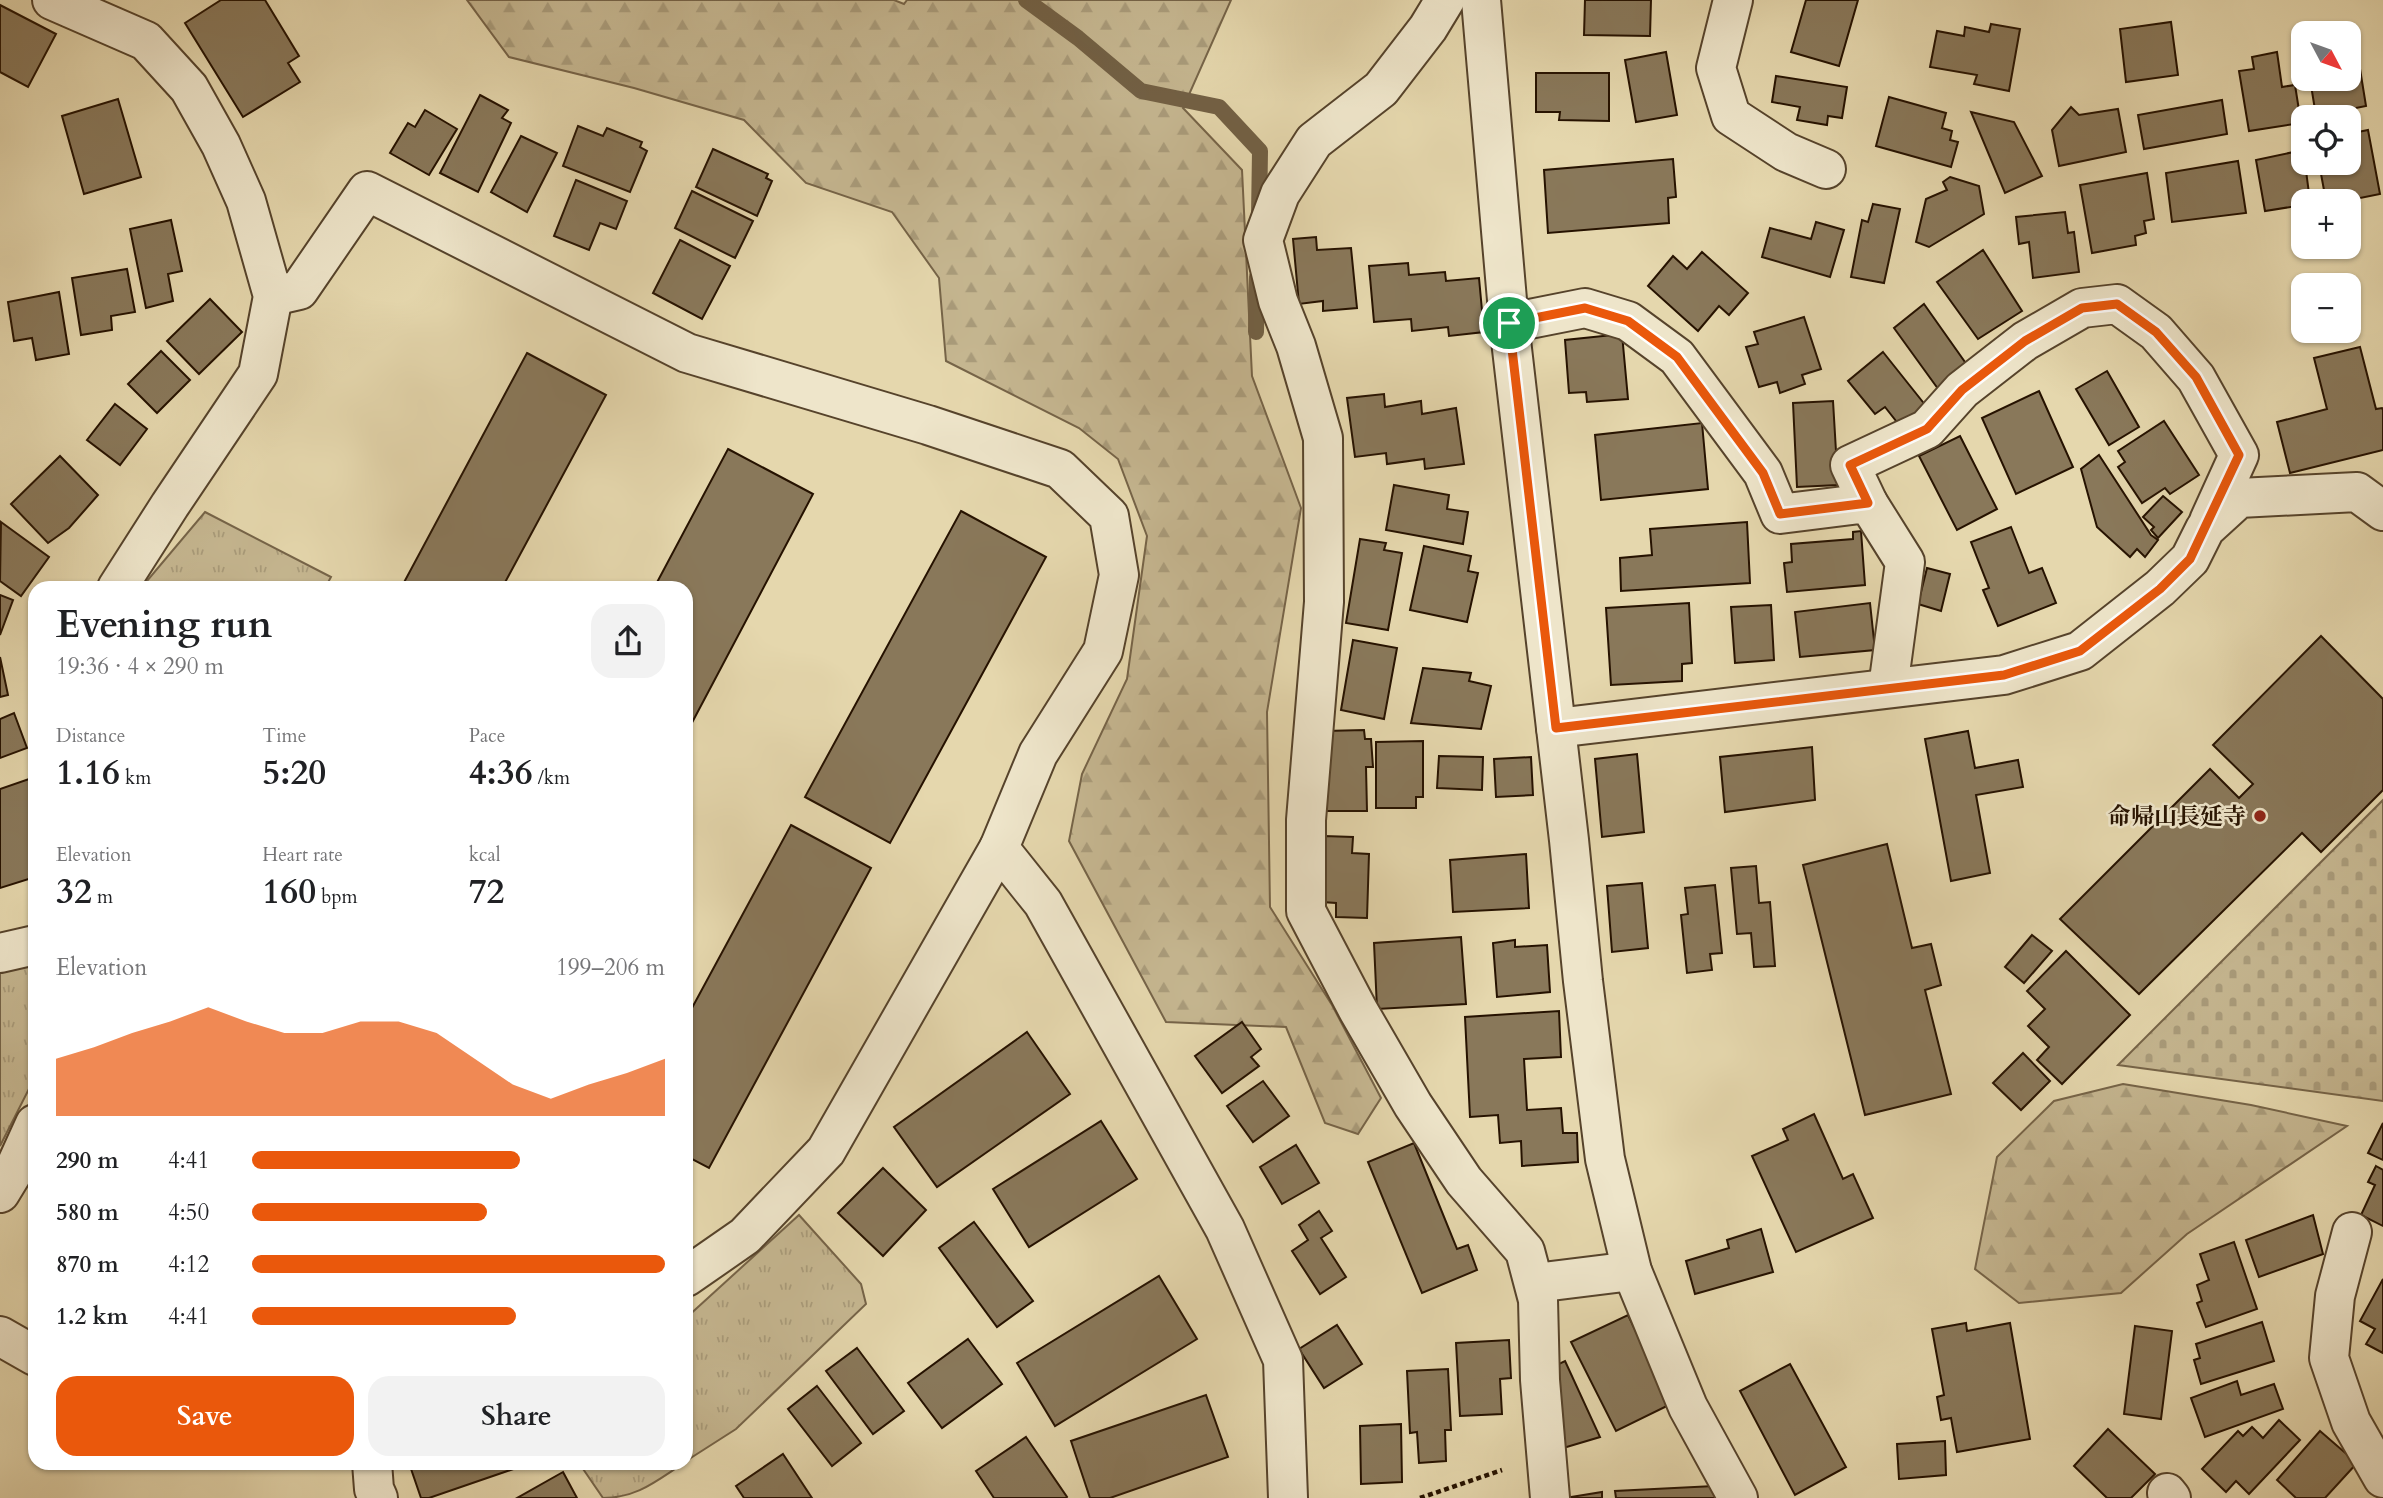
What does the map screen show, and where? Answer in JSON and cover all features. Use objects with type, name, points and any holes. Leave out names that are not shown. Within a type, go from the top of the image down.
[{"type":"street","points":[[51,0],[146,41],[189,88],[221,145],[246,201],[273,296],[258,374],[121,581]]},
{"type":"street","points":[[1445,0],[1428,28],[1381,89],[1314,141],[1280,194],[1263,240],[1278,301],[1296,345],[1323,438],[1324,602],[1306,820],[1306,911],[1358,1010],[1413,1105],[1464,1181],[1525,1251],[1538,1300],[1539,1380],[1550,1498]]},
{"type":"street","points":[[1481,0],[1509,323],[1605,1159],[1632,1271],[1688,1407],[1738,1498]]},
{"type":"street","points":[[1733,0],[1716,68],[1731,116],[1786,152],[1826,169]]},
{"type":"street","points":[[273,296],[299,290],[367,191],[687,353],[928,425],[1060,469],[1110,516],[1119,575],[1102,651],[1038,754],[999,848],[826,1151],[745,1236],[693,1272]]},
{"type":"street","points":[[1556,728],[2004,675],[2080,651],[2160,589],[2190,559],[2239,455],[2196,377],[2156,332],[2117,304],[2082,308],[2025,341],[1962,390],[1927,429],[1850,465],[1868,503],[1905,562],[1888,688]]},
{"type":"street","points":[[1509,323],[1585,308],[1628,321],[1677,357],[1763,473],[1780,514],[1868,503]]},
{"type":"street","points":[[2205,529],[2239,498],[2357,492],[2383,511]]},
{"type":"street","points":[[999,848],[1043,903],[1225,1229],[1283,1360],[1287,1498]]},
{"type":"street","points":[[0,953],[28,947]]},
{"type":"street","points":[[0,1193],[28,1139]]},
{"type":"street","points":[[2352,1232],[2334,1296],[2329,1358],[2351,1422],[2383,1478]]},
{"type":"street","points":[[1535,1283],[1632,1271]]},
{"type":"street","points":[[0,1336],[28,1352]]},
{"type":"street","points":[[373,1470],[374,1489],[378,1498]]},
{"type":"path","points":[[1420,1498],[1546,1455]]},
{"type":"green space","points":[[467,0],[894,0],[904,4],[907,0],[1231,0],[1183,108],[1242,170],[1252,376],[1301,508],[1267,712],[1270,907],[1332,1005],[1381,1098],[1358,1134],[1325,1123],[1286,1027],[1166,1022],[1069,841],[1082,774],[1127,679],[1147,536],[1118,459],[1079,428],[946,361],[939,278],[892,212],[806,183],[744,120],[634,88],[509,57]]},
{"type":"green space","points":[[205,512],[331,577],[329,581],[147,581]]},
{"type":"green space","points":[[2383,800],[2383,1101],[2118,1065]]},
{"type":"green space","points":[[28,965],[28,1091],[0,1146],[0,971]]},
{"type":"green space","points":[[2123,1084],[2251,1105],[2347,1126],[2187,1234],[2121,1293],[2019,1303],[1975,1269],[1997,1157],[2054,1101]]},
{"type":"green space","points":[[799,1215],[861,1284],[866,1304],[736,1429],[693,1457],[693,1312]]},
{"type":"green space","points":[[584,1470],[673,1470],[636,1492],[603,1498]]},
{"type":"building","points":[[221,0],[265,0],[299,56],[288,63],[300,82],[243,117],[185,23]]},
{"type":"building","points":[[1585,0],[1651,0],[1650,36],[1584,35]]},
{"type":"building","points":[[1806,0],[1858,0],[1839,66],[1791,52]]},
{"type":"building","points":[[0,5],[56,34],[28,87],[0,72]]},
{"type":"building","points":[[2171,22],[2178,75],[2126,82],[2120,29]]},
{"type":"building","points":[[1991,24],[2020,29],[2009,91],[1974,84],[1977,75],[1930,67],[1937,31],[1964,36],[1965,27],[1989,32]]},
{"type":"building","points":[[1666,52],[1677,115],[1636,122],[1625,60]]},
{"type":"building","points":[[2277,52],[2282,87],[2291,86],[2291,91],[2296,91],[2298,105],[2291,105],[2291,125],[2249,131],[2239,71],[2254,69],[2252,57]]},
{"type":"building","points":[[1536,73],[1609,73],[1609,121],[1559,120],[1560,112],[1536,112]]},
{"type":"building","points":[[2361,75],[2366,106],[2314,105],[2312,91],[2361,91]]},
{"type":"building","points":[[1776,76],[1847,87],[1842,118],[1828,116],[1827,125],[1797,120],[1800,107],[1772,102]]},
{"type":"building","points":[[480,95],[508,110],[502,118],[511,123],[478,192],[440,173]]},
{"type":"building","points":[[1889,97],[1946,113],[1942,128],[1952,131],[1950,140],[1958,142],[1951,167],[1876,146]]},
{"type":"building","points":[[118,99],[141,177],[84,194],[62,116]]},
{"type":"building","points":[[2222,100],[2227,134],[2144,149],[2138,115]]},
{"type":"building","points":[[2071,107],[2079,115],[2118,109],[2126,152],[2059,166],[2052,130]]},
{"type":"building","points":[[425,110],[457,129],[429,175],[390,153],[408,123],[415,127]]},
{"type":"building","points":[[1971,112],[2014,122],[2042,176],[2005,193]]},
{"type":"building","points":[[578,126],[603,136],[607,128],[642,142],[640,147],[647,151],[630,192],[563,166]]},
{"type":"building","points":[[2368,130],[2380,194],[2361,198],[2361,189],[2324,189],[2321,175],[2361,175],[2361,131]]},
{"type":"building","points":[[521,136],[557,153],[527,212],[491,192]]},
{"type":"building","points":[[713,149],[768,174],[766,178],[772,181],[757,216],[696,187]]},
{"type":"building","points":[[2291,153],[2291,175],[2307,175],[2308,189],[2291,189],[2291,207],[2265,211],[2256,160]]},
{"type":"building","points":[[1673,159],[1676,197],[1668,198],[1669,223],[1548,233],[1544,170]]},
{"type":"building","points":[[2238,161],[2246,213],[2172,222],[2166,173]]},
{"type":"building","points":[[2147,173],[2154,219],[2144,221],[2146,233],[2135,236],[2136,245],[2092,253],[2080,185]]},
{"type":"building","points":[[1950,177],[1979,186],[1984,214],[1929,247],[1916,242],[1926,199],[1947,190],[1943,182]]},
{"type":"building","points":[[576,180],[627,201],[616,229],[600,223],[589,250],[554,236]]},
{"type":"building","points":[[692,191],[753,221],[735,258],[675,228]]},
{"type":"building","points":[[1873,204],[1900,209],[1884,283],[1851,277],[1862,220],[1868,222]]},
{"type":"building","points":[[2065,212],[2068,233],[2074,232],[2079,272],[2033,278],[2029,242],[2019,244],[2016,217]]},
{"type":"building","points":[[171,220],[182,271],[168,274],[173,301],[146,308],[130,229]]},
{"type":"building","points":[[1816,222],[1844,230],[1830,277],[1762,257],[1770,228],[1811,239]]},
{"type":"building","points":[[1316,237],[1317,250],[1351,248],[1357,308],[1323,311],[1323,301],[1299,304],[1293,239]]},
{"type":"building","points":[[680,240],[730,266],[702,319],[653,293]]},
{"type":"building","points":[[1983,250],[2022,311],[1978,339],[1937,282]]},
{"type":"building","points":[[1702,252],[1748,293],[1729,315],[1719,306],[1698,331],[1648,286],[1673,256],[1687,269]]},
{"type":"building","points":[[1408,263],[1409,275],[1445,272],[1446,281],[1479,278],[1484,332],[1449,336],[1448,327],[1412,331],[1411,319],[1374,322],[1369,266]]},
{"type":"building","points":[[127,269],[135,312],[111,316],[112,330],[81,335],[72,278]]},
{"type":"building","points":[[59,292],[69,354],[36,360],[32,338],[14,341],[8,302]]},
{"type":"building","points":[[210,299],[242,332],[199,374],[167,341]]},
{"type":"building","points":[[1924,304],[1972,372],[1941,393],[1894,328]]},
{"type":"building","points":[[1804,317],[1821,369],[1802,375],[1805,384],[1780,393],[1777,382],[1759,387],[1746,347],[1758,344],[1754,332]]},
{"type":"building","points":[[1622,334],[1628,399],[1587,402],[1586,392],[1569,393],[1565,340]]},
{"type":"building","points":[[2360,347],[2376,409],[2383,410],[2383,450],[2290,473],[2277,422],[2327,409],[2314,358]]},
{"type":"building","points":[[161,351],[190,380],[157,413],[128,384]]},
{"type":"building","points":[[1883,352],[1930,411],[1904,431],[1885,407],[1875,414],[1848,381]]},
{"type":"building","points":[[527,353],[606,395],[506,581],[405,581]]},
{"type":"building","points":[[2107,371],[2139,427],[2109,445],[2076,389]]},
{"type":"building","points":[[2039,391],[2073,467],[2016,494],[1982,418]]},
{"type":"building","points":[[1384,394],[1385,407],[1421,401],[1422,414],[1456,408],[1464,464],[1425,469],[1424,459],[1387,464],[1386,453],[1355,457],[1347,398]]},
{"type":"building","points":[[1833,401],[1838,485],[1797,487],[1793,403]]},
{"type":"building","points":[[115,404],[147,429],[120,465],[87,440]]},
{"type":"building","points":[[2164,421],[2199,475],[2170,494],[2165,488],[2142,503],[2118,467],[2125,462],[2118,451]]},
{"type":"building","points":[[1702,423],[1708,489],[1601,500],[1595,435]]},
{"type":"building","points":[[1960,436],[1997,509],[1957,530],[1919,456]]},
{"type":"building","points":[[728,449],[813,494],[693,721],[693,581],[658,581]]},
{"type":"building","points":[[2099,455],[2151,535],[2158,540],[2145,557],[2137,549],[2130,557],[2097,527],[2081,469]]},
{"type":"building","points":[[60,456],[98,495],[69,528],[48,543],[11,504]]},
{"type":"building","points":[[1394,485],[1449,495],[1447,509],[1468,512],[1463,544],[1386,530]]},
{"type":"building","points":[[2163,496],[2182,512],[2158,538],[2151,530],[2154,527],[2143,517]]},
{"type":"building","points":[[961,511],[1046,557],[890,843],[805,797]]},
{"type":"building","points":[[1,522],[49,557],[32,581],[28,581],[28,586],[21,596],[0,581]]},
{"type":"building","points":[[1747,522],[1750,583],[1621,591],[1620,558],[1652,555],[1650,529]]},
{"type":"building","points":[[2011,527],[2029,573],[2042,568],[2056,603],[1998,626],[1983,590],[1989,588],[1971,542]]},
{"type":"building","points":[[1861,531],[1865,585],[1787,592],[1784,563],[1792,562],[1791,544],[1853,539],[1853,532]]},
{"type":"building","points":[[1360,539],[1386,543],[1384,550],[1402,553],[1388,630],[1346,623]]},
{"type":"building","points":[[1424,546],[1471,556],[1468,571],[1478,573],[1467,622],[1410,610]]},
{"type":"building","points":[[1927,568],[1950,574],[1941,611],[1918,604]]},
{"type":"building","points":[[0,595],[13,600],[0,635]]},
{"type":"building","points":[[1689,603],[1692,663],[1682,664],[1682,681],[1611,685],[1606,608]]},
{"type":"building","points":[[1870,603],[1875,650],[1800,657],[1795,612]]},
{"type":"building","points":[[1771,605],[1774,660],[1735,663],[1731,607]]},
{"type":"building","name":"命帰山長延寺","points":[[2321,636],[2383,699],[2383,790],[2321,852],[2302,833],[2139,994],[2060,919],[2210,769],[2239,798],[2253,784],[2213,745]]},
{"type":"building","points":[[1353,640],[1397,648],[1384,719],[1341,710]]},
{"type":"building","points":[[0,657],[8,695],[0,697]]},
{"type":"building","points":[[1423,668],[1471,673],[1469,681],[1491,686],[1481,729],[1411,723]]},
{"type":"building","points":[[14,713],[27,748],[0,758],[0,719]]},
{"type":"building","points":[[1364,730],[1365,739],[1371,739],[1373,767],[1366,767],[1367,811],[1326,811],[1325,731]]},
{"type":"building","points":[[1968,731],[1975,768],[2018,760],[2023,787],[1976,795],[1990,873],[1951,881],[1925,739]]},
{"type":"building","points":[[1423,741],[1423,797],[1416,797],[1416,808],[1376,808],[1376,742]]},
{"type":"building","points":[[1812,747],[1815,800],[1725,812],[1720,757]]},
{"type":"building","points":[[1637,754],[1644,832],[1602,837],[1595,759]]},
{"type":"building","points":[[1439,756],[1483,757],[1482,790],[1437,788]]},
{"type":"building","points":[[1531,757],[1533,795],[1496,797],[1494,759]]},
{"type":"building","points":[[28,779],[28,879],[0,888],[0,789]]},
{"type":"building","points":[[791,825],[871,868],[709,1168],[693,1160],[693,1006]]},
{"type":"building","points":[[1324,836],[1353,837],[1352,853],[1369,854],[1367,918],[1336,917],[1336,903],[1322,902]]},
{"type":"building","points":[[1887,844],[1912,948],[1931,944],[1941,985],[1925,990],[1951,1094],[1865,1115],[1803,865]]},
{"type":"building","points":[[1526,854],[1529,908],[1453,912],[1450,860]]},
{"type":"building","points":[[1756,866],[1759,903],[1770,902],[1775,966],[1754,967],[1751,933],[1737,934],[1731,868]]},
{"type":"building","points":[[1642,883],[1648,948],[1612,952],[1607,886]]},
{"type":"building","points":[[1715,885],[1722,953],[1710,954],[1712,970],[1687,973],[1681,915],[1688,914],[1685,888]]},
{"type":"building","points":[[2032,935],[2052,951],[2024,983],[2005,967]]},
{"type":"building","points":[[1461,937],[1466,1004],[1377,1009],[1374,943]]},
{"type":"building","points":[[1515,940],[1515,947],[1547,945],[1550,992],[1497,997],[1493,943]]},
{"type":"building","points":[[2066,951],[2130,1015],[2062,1084],[2037,1060],[2049,1047],[2028,1026],[2045,1009],[2027,991]]},
{"type":"building","points":[[1559,1011],[1561,1057],[1524,1059],[1527,1110],[1561,1108],[1563,1133],[1577,1133],[1578,1162],[1522,1166],[1521,1141],[1500,1143],[1498,1115],[1470,1117],[1465,1017]]},
{"type":"building","points":[[1242,1022],[1261,1049],[1251,1057],[1259,1066],[1222,1093],[1195,1056]]},
{"type":"building","points":[[1027,1032],[1070,1094],[937,1187],[894,1127]]},
{"type":"building","points":[[2023,1053],[2050,1081],[2021,1110],[1993,1083]]},
{"type":"building","points":[[1263,1081],[1289,1116],[1253,1142],[1227,1106]]},
{"type":"building","points":[[1814,1114],[1843,1179],[1853,1174],[1873,1218],[1796,1252],[1752,1156],[1788,1140],[1783,1129]]},
{"type":"building","points":[[1101,1121],[1137,1179],[1029,1247],[993,1189]]},
{"type":"building","points":[[2383,1123],[2383,1160],[2368,1153]]},
{"type":"building","points":[[1414,1143],[1457,1249],[1468,1245],[1477,1270],[1422,1293],[1368,1162]]},
{"type":"building","points":[[1296,1145],[1319,1183],[1282,1204],[1260,1167]]},
{"type":"building","points":[[2376,1166],[2383,1170],[2383,1226],[2361,1215],[2375,1185],[2368,1182]]},
{"type":"building","points":[[883,1168],[926,1210],[883,1256],[838,1213]]},
{"type":"building","points":[[1319,1211],[1332,1231],[1321,1238],[1346,1277],[1320,1294],[1292,1251],[1308,1240],[1299,1225]]},
{"type":"building","points":[[2313,1215],[2323,1254],[2259,1277],[2246,1240]]},
{"type":"building","points":[[974,1222],[1033,1301],[997,1327],[939,1248]]},
{"type":"building","points":[[1761,1229],[1773,1272],[1695,1294],[1686,1261],[1729,1248],[1727,1240]]},
{"type":"building","points":[[2234,1242],[2257,1309],[2206,1327],[2197,1303],[2202,1301],[2197,1285],[2209,1280],[2200,1254]]},
{"type":"building","points":[[1159,1276],[1197,1339],[1055,1426],[1017,1363]]},
{"type":"building","points":[[2383,1279],[2383,1353],[2366,1344],[2375,1329],[2360,1321]]},
{"type":"building","points":[[1628,1315],[1671,1404],[1616,1431],[1571,1342]]},
{"type":"building","points":[[2262,1322],[2274,1361],[2201,1384],[2194,1360],[2200,1358],[2196,1344]]},
{"type":"building","points":[[1966,1323],[1967,1331],[2010,1323],[2030,1439],[1957,1452],[1951,1418],[1941,1420],[1937,1397],[1944,1395],[1932,1329]]},
{"type":"building","points":[[1337,1325],[1362,1364],[1324,1388],[1299,1349]]},
{"type":"building","points":[[2135,1326],[2172,1331],[2161,1419],[2124,1414]]},
{"type":"building","points":[[968,1339],[1002,1384],[942,1428],[908,1383]]},
{"type":"building","points":[[1509,1340],[1511,1378],[1500,1379],[1502,1414],[1460,1416],[1456,1343]]},
{"type":"building","points":[[857,1348],[904,1411],[873,1434],[826,1371]]},
{"type":"building","points":[[1565,1361],[1600,1437],[1550,1452],[1544,1371]]},
{"type":"building","points":[[1790,1364],[1846,1467],[1795,1495],[1740,1391]]},
{"type":"building","points":[[1448,1369],[1451,1430],[1445,1430],[1446,1461],[1419,1463],[1417,1432],[1410,1433],[1407,1371]]},
{"type":"building","points":[[2237,1381],[2241,1395],[2274,1384],[2283,1409],[2205,1437],[2191,1398]]},
{"type":"building","points":[[817,1386],[861,1443],[832,1466],[788,1409]]},
{"type":"building","points":[[1206,1395],[1228,1457],[1110,1498],[1090,1498],[1071,1441]]},
{"type":"building","points":[[2279,1420],[2300,1440],[2249,1494],[2236,1481],[2226,1492],[2202,1469],[2238,1431],[2243,1436],[2252,1427],[2263,1438]]},
{"type":"building","points":[[1401,1424],[1402,1482],[1361,1484],[1360,1426]]},
{"type":"building","points":[[2108,1429],[2155,1474],[2131,1498],[2107,1498],[2074,1466]]},
{"type":"building","points":[[2320,1431],[2357,1463],[2325,1498],[2296,1498],[2277,1480]]},
{"type":"building","points":[[1026,1437],[1066,1498],[994,1498],[976,1471]]},
{"type":"building","points":[[1945,1441],[1946,1475],[1899,1479],[1897,1444]]},
{"type":"building","points":[[783,1454],[812,1498],[744,1498],[736,1486]]},
{"type":"building","points":[[411,1470],[511,1470],[429,1498],[421,1498]]},
{"type":"building","points":[[563,1472],[577,1498],[517,1498]]},
{"type":"building","points":[[1714,1486],[1721,1498],[1616,1498],[1615,1491]]},
{"type":"building","points":[[1602,1492],[1602,1498],[1565,1498]]},
{"type":"waterway","points":[[1026,0],[1078,38],[1141,91],[1219,107],[1260,151],[1259,216]]},
{"type":"waterway","points":[[1256,332],[1257,277]]},
{"type":"place","name":"命帰山長延寺","points":[[2260,816]]},
{"type":"route","points":[[2117,304],[2156,332],[2196,377],[2239,455],[2190,559],[2160,589],[2080,651],[2004,675],[1556,728],[1509,323],[1585,308],[1628,321],[1677,357],[1763,473],[1780,514],[1868,503],[1850,465],[1927,429],[1962,390],[2025,341],[2082,308],[2117,304]]}]
